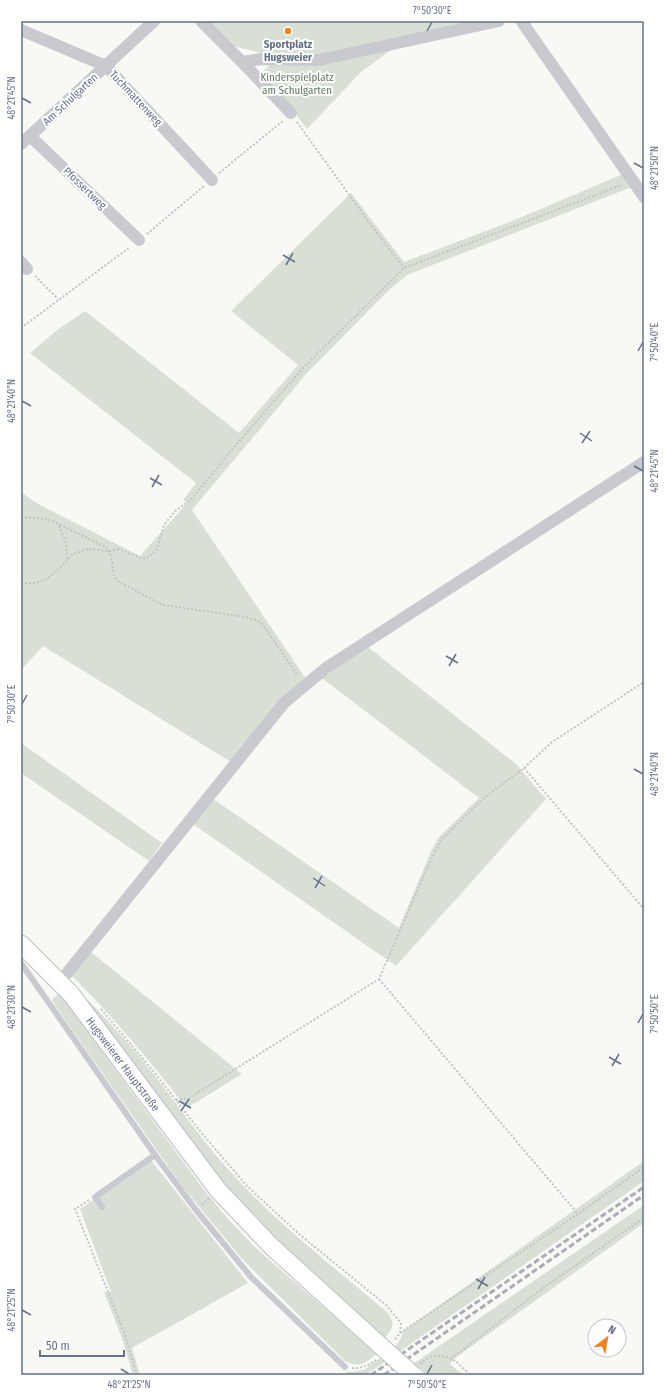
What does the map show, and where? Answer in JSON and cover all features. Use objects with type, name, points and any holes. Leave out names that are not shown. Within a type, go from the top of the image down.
[{"type":"street","name":"Am Schulgarten","points":[[21,144],[154,21]]},
{"type":"street","points":[[201,21],[291,114]]},
{"type":"street","points":[[242,62],[261,59],[319,60],[499,21]]},
{"type":"street","points":[[520,21],[644,197]]},
{"type":"street","name":"Tuchmattenweg","points":[[21,30],[106,66],[212,180]]},
{"type":"street","name":"Pfossertweg","points":[[30,136],[139,240]]},
{"type":"street","points":[[60,982],[280,709],[304,685],[326,668],[644,462]]},
{"type":"street","name":"Hugsweierer Hauptstraße","points":[[21,944],[71,994],[218,1190],[271,1246],[372,1338],[415,1371]]},
{"type":"lane","points":[[21,964],[155,1155],[196,1210],[251,1277],[345,1367]]},
{"type":"lane","points":[[102,1207],[95,1197],[155,1155]]},
{"type":"path","points":[[21,328],[139,240],[291,114],[370,224],[404,268]]},
{"type":"path","points":[[21,583],[35,583],[47,579],[73,554],[88,549],[110,551],[119,549],[143,558],[150,557],[156,549],[164,524],[175,511],[191,500],[229,453],[304,366],[404,268],[633,181]]},
{"type":"path","points":[[24,265],[58,299]]},
{"type":"path","points":[[21,517],[48,519],[106,547],[110,551],[114,576],[117,581],[163,605],[246,617],[258,621],[263,625],[304,685]]},
{"type":"path","points":[[59,524],[66,543],[67,560]]},
{"type":"path","points":[[176,1100],[189,1098],[380,979],[426,870],[441,840],[484,798],[524,768],[552,742],[644,682]]},
{"type":"path","points":[[524,768],[644,909]]},
{"type":"path","points":[[380,979],[578,1214]]},
{"type":"path","points":[[97,1006],[107,1015],[199,1130],[247,1186],[299,1234],[386,1305],[401,1323],[400,1333]]},
{"type":"path","points":[[393,1342],[400,1333],[578,1214],[644,1167]]},
{"type":"path","points":[[95,1197],[75,1209],[124,1332],[137,1375]]},
{"type":"path","points":[[451,1359],[543,1288],[644,1218]]},
{"type":"path","points":[[415,1371],[426,1359],[436,1356],[451,1359],[470,1375]]},
{"type":"path","points":[[345,1367],[357,1368],[372,1363],[377,1358]]},
{"type":"green space","points":[[209,21],[488,21],[316,58],[261,53],[233,46]]},
{"type":"green space","name":"Kinderspielplatz am Schulgarten","points":[[398,45],[362,71],[307,129],[295,113],[260,74],[271,64]]},
{"type":"green space","points":[[623,174],[632,187],[407,275],[388,291],[307,373],[192,510],[306,679],[231,762],[43,646],[21,670],[21,492],[38,504],[140,556],[187,503],[183,500],[196,483],[30,353],[56,331],[85,311],[239,433],[298,365],[231,311],[351,193],[404,262],[517,219]]},
{"type":"green space","points":[[368,647],[516,764],[546,799],[396,966],[193,824],[212,798],[399,928],[432,849],[440,836],[479,798],[322,678]]},
{"type":"green space","points":[[21,743],[162,843],[149,861],[21,773]]},
{"type":"green space","points":[[91,952],[242,1074],[187,1108],[117,1024],[72,976]]},
{"type":"green space","points":[[73,986],[103,1015],[140,1057],[203,1139],[237,1179],[291,1231],[387,1312],[392,1320],[392,1325],[385,1338],[288,1253],[213,1173]]},
{"type":"green space","points":[[59,993],[201,1186],[228,1219],[258,1250],[377,1354],[358,1365],[345,1361],[243,1260],[182,1186],[63,1017],[52,1000]]},
{"type":"green space","points":[[151,1160],[248,1283],[132,1348],[140,1375],[133,1375],[122,1338],[104,1292],[111,1292],[80,1209]]},
{"type":"green space","points":[[644,1161],[644,1181],[366,1375],[343,1375],[348,1371],[352,1372],[364,1370],[396,1346],[403,1331]]},
{"type":"green space","points":[[644,1205],[644,1223],[455,1358],[450,1364],[463,1375],[426,1375],[413,1364]]},
{"type":"railway","points":[[371,1375],[644,1187]]},
{"type":"railway","points":[[384,1375],[644,1195]]},
{"type":"place","name":"Sportplatz Hugsweier","points":[[288,31]]}]
